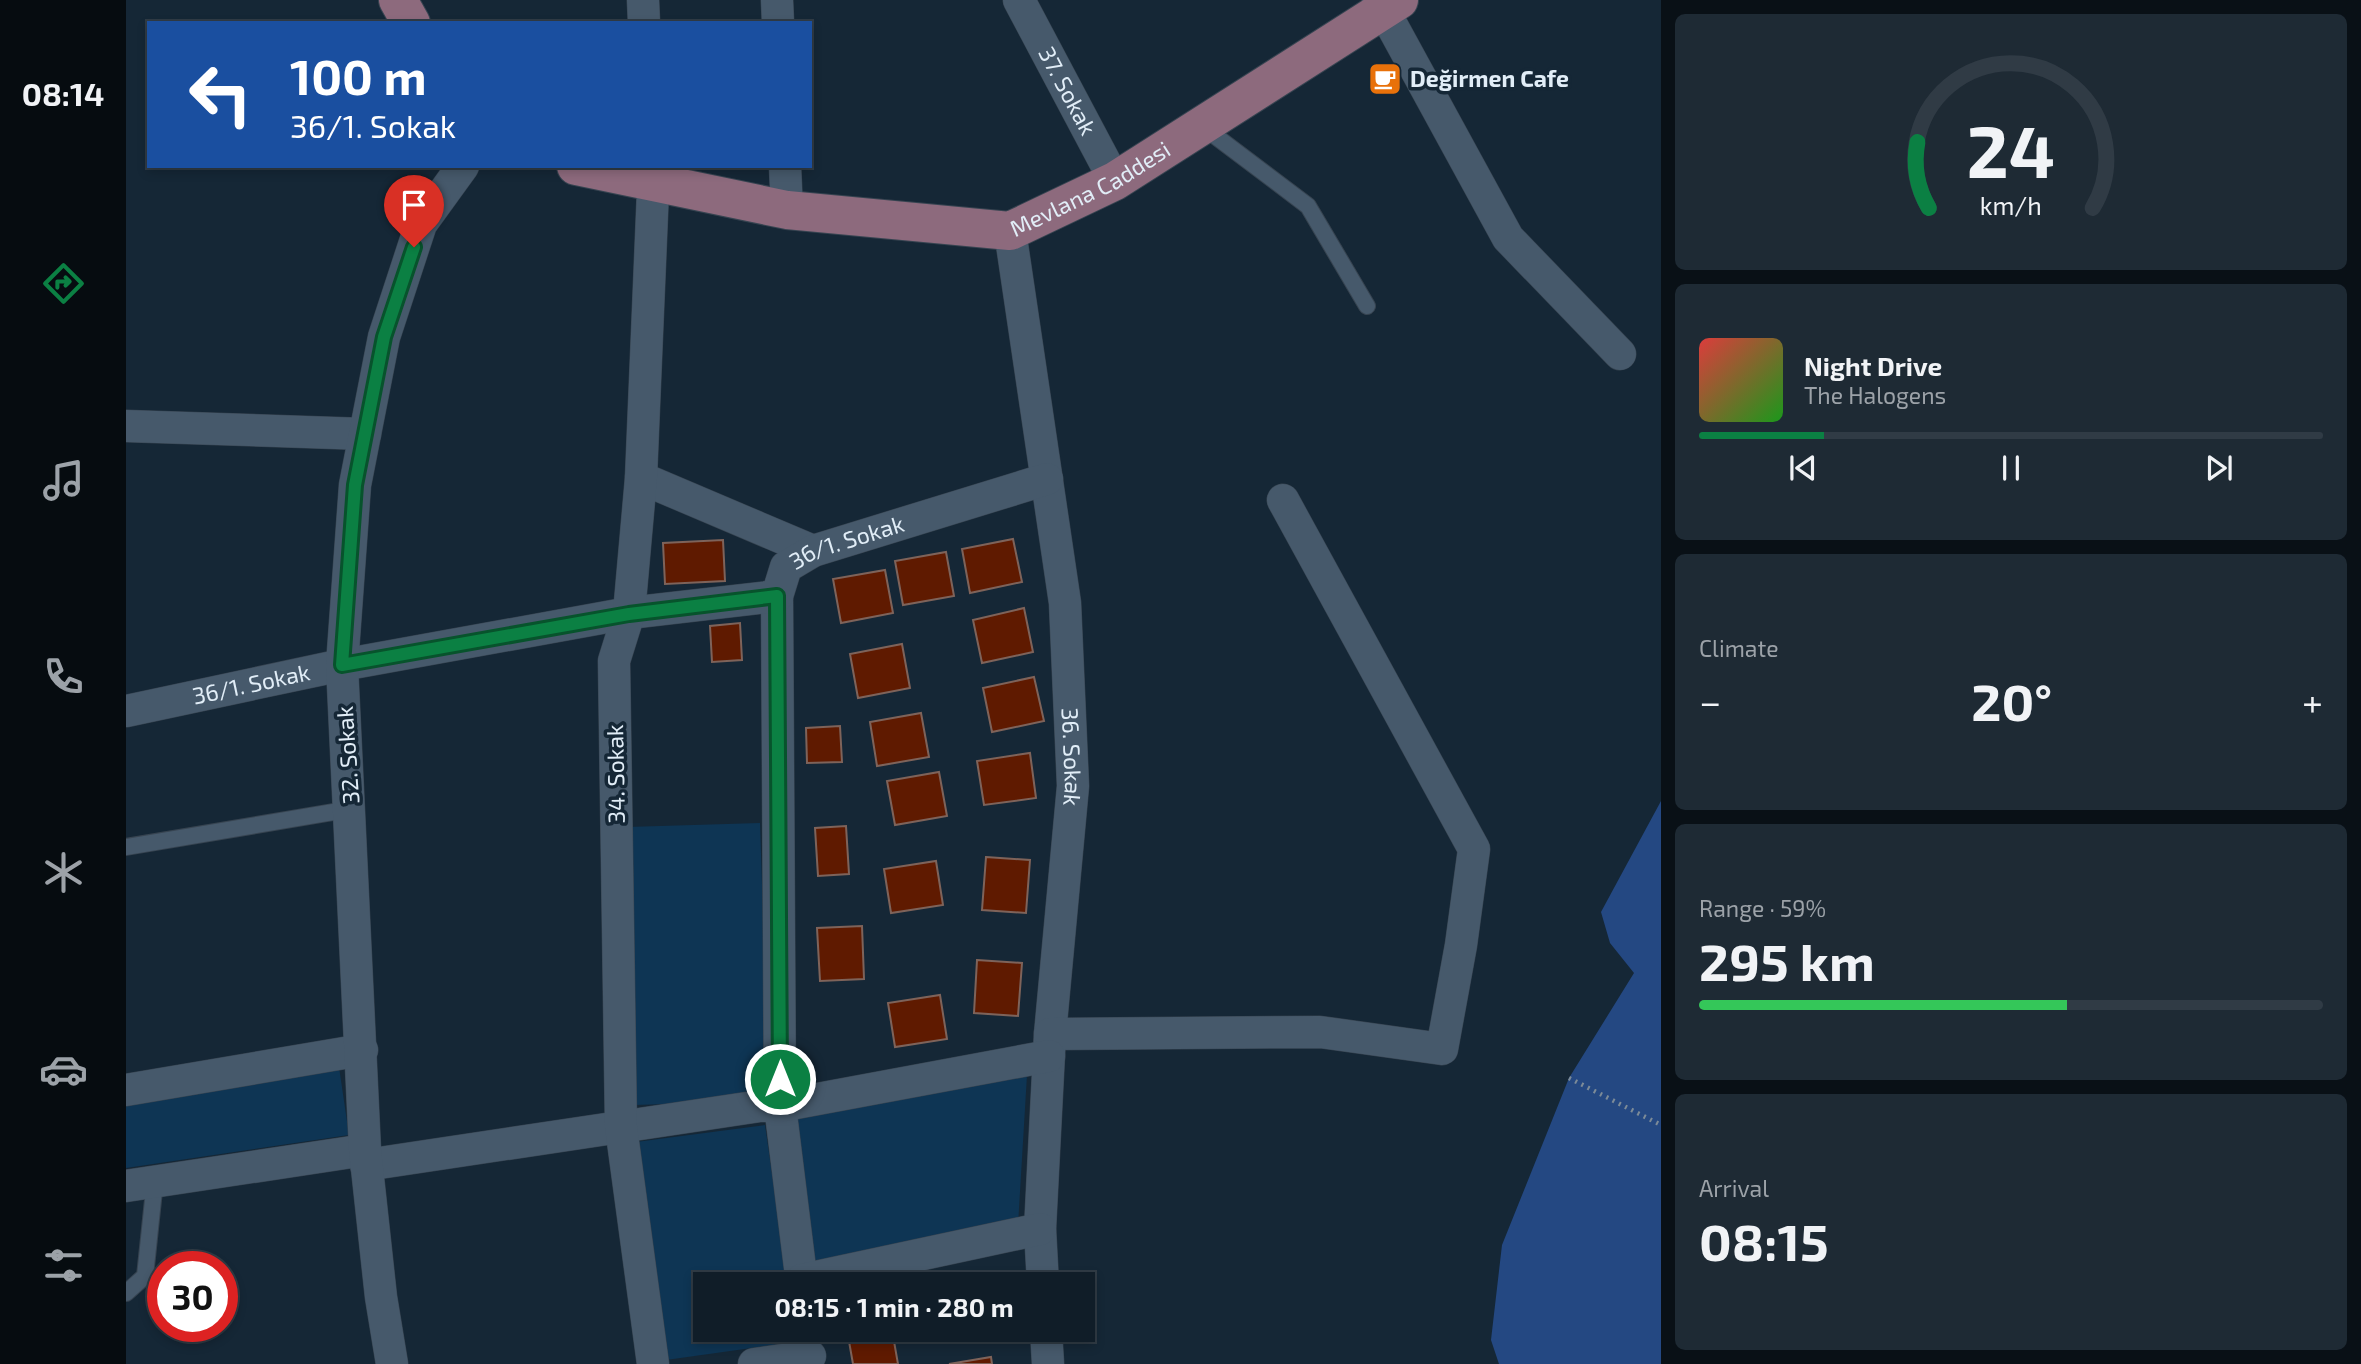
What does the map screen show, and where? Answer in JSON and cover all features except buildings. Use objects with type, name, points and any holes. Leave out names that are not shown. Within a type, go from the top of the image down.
[{"type":"main road","points":[[398,0],[410,21]]},
{"type":"main road","name":"Mevlana Caddesi","points":[[592,168],[655,176],[787,210],[1010,231],[1115,181],[1387,4]]},
{"type":"street","points":[[643,0],[644,21]]},
{"type":"street","points":[[777,0],[778,21]]},
{"type":"street","name":"37. Sokak","points":[[1019,0],[1115,181]]},
{"type":"street","points":[[1387,4],[1508,238],[1620,354]]},
{"type":"street","name":"32. Sokak","points":[[392,1364],[381,1297],[365,1157],[351,810],[342,665],[355,485],[384,337],[421,225],[462,168]]},
{"type":"street","points":[[785,168],[787,210]]},
{"type":"street","name":"34. Sokak","points":[[653,1364],[621,1127],[614,661],[629,614],[641,478],[655,176]]},
{"type":"street","name":"36. Sokak","points":[[1010,231],[1065,603],[1073,786],[1050,1045],[1040,1228],[1043,1272]]},
{"type":"street","points":[[126,426],[365,435]]},
{"type":"street","points":[[641,478],[813,551]]},
{"type":"street","name":"36/1. Sokak","points":[[126,711],[342,665],[629,614],[777,596],[786,567],[813,551],[1047,479]]},
{"type":"street","points":[[140,1184],[780,1106],[1050,1045],[1320,1032],[1442,1049],[1461,945],[1474,849],[1283,500]]},
{"type":"street","points":[[777,596],[780,1106],[801,1272]]},
{"type":"street","points":[[126,1090],[362,1050]]},
{"type":"street","points":[[846,1272],[1040,1228]]},
{"type":"street","points":[[1047,1342],[1048,1364]]},
{"type":"street","points":[[754,1364],[809,1350]]},
{"type":"lane","points":[[1202,126],[1308,206],[1367,306]]},
{"type":"lane","points":[[126,847],[351,810]]},
{"type":"lane","points":[[126,1293],[145,1276],[140,1184]]},
{"type":"path","points":[[1569,1078],[1661,1125]]},
{"type":"shaded area","points":[[1661,801],[1661,1364],[1499,1364],[1491,1340],[1502,1245],[1569,1078],[1634,973],[1610,943],[1601,912]]},
{"type":"shaded area","points":[[760,823],[769,1101],[634,1105],[627,827]]},
{"type":"shaded area","points":[[339,1067],[349,1135],[126,1168],[126,1099]]},
{"type":"shaded area","points":[[1027,1075],[1018,1225],[811,1263],[795,1114]]},
{"type":"shaded area","points":[[765,1125],[786,1272],[693,1272],[693,1342],[795,1342],[666,1360],[636,1142]]},
{"type":"place","name":"Değirmen Cafe","points":[[1385,79]]},
{"type":"route","points":[[414,247],[384,337],[355,485],[342,665],[629,614],[777,596],[780,1079]]}]
